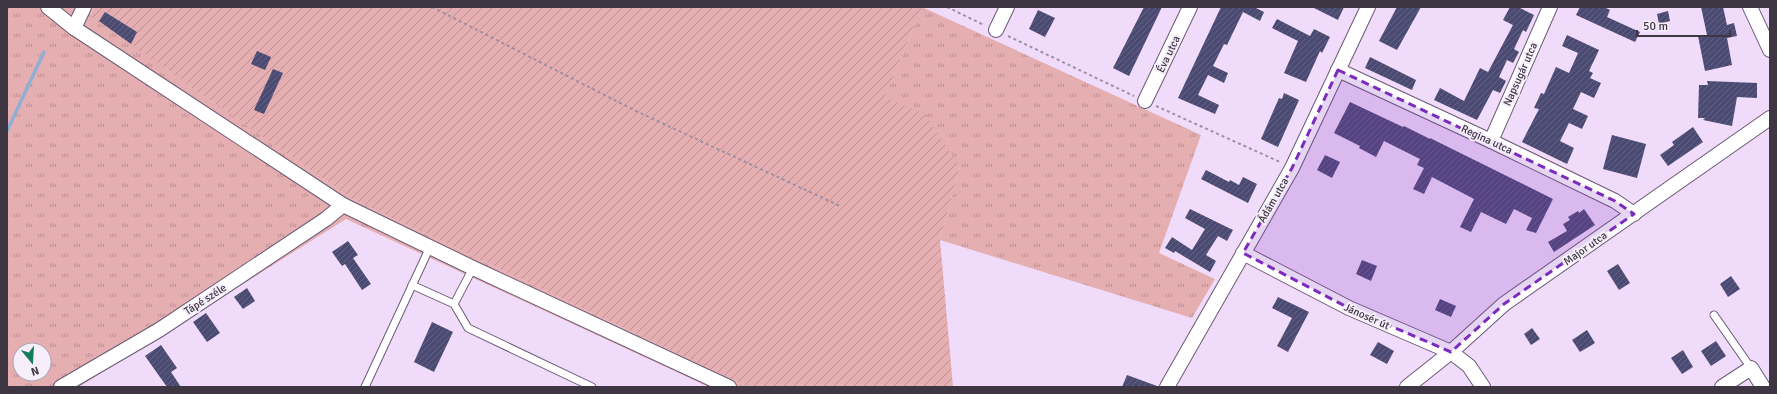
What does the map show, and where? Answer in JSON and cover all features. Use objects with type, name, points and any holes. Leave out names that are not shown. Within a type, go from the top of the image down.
[{"type":"street","points":[[48,7],[74,28],[343,205],[473,268],[729,387]]},
{"type":"street","points":[[74,28],[84,7]]},
{"type":"street","points":[[996,30],[1007,7]]},
{"type":"street","name":"Éva utca","points":[[1145,101],[1190,7]]},
{"type":"street","name":"Ádám utca","points":[[1167,387],[1292,168],[1368,7]]},
{"type":"street","name":"Napsugár utca","points":[[1491,141],[1550,7]]},
{"type":"street","points":[[1750,7],[1770,50]]},
{"type":"street","name":"Regina utca","points":[[1338,70],[1491,141],[1615,201],[1634,214]]},
{"type":"street","name":"Major utca","points":[[1407,387],[1451,352],[1504,304],[1770,118]]},
{"type":"street","name":"Tápé széle","points":[[61,387],[159,330],[326,219],[343,205]]},
{"type":"street","name":"Jánosér út","points":[[1243,252],[1349,308],[1451,352],[1469,366],[1483,387]]},
{"type":"street","points":[[1722,387],[1751,368],[1763,387]]},
{"type":"lane","points":[[365,387],[430,247]]},
{"type":"lane","points":[[454,304],[473,268]]},
{"type":"lane","points":[[412,285],[454,304],[468,328],[592,387]]},
{"type":"lane","points":[[1714,315],[1751,368]]},
{"type":"path","points":[[432,7],[636,111],[840,206]]},
{"type":"path","points":[[946,7],[1145,101],[1292,168]]},
{"type":"highlighted area","points":[[1338,70],[1615,201],[1634,214],[1504,304],[1451,352],[1349,308],[1243,253],[1292,168]]},
{"type":"green space","points":[[7,7],[94,7],[90,15],[352,199],[748,387],[709,387],[346,219],[79,387],[7,387]]},
{"type":"green space","points":[[94,7],[922,7],[885,97],[924,114],[960,167],[940,240],[953,387],[748,387],[352,199],[90,16]]},
{"type":"green space","points":[[922,7],[1201,135],[1159,253],[1215,279],[1192,318],[940,240],[960,167],[885,97]]},
{"type":"building","points":[[1144,7],[1162,7],[1129,76],[1113,68]]},
{"type":"building","points":[[1221,7],[1254,7],[1264,12],[1260,21],[1243,12],[1227,45],[1224,44],[1213,66],[1228,73],[1224,83],[1208,75],[1198,95],[1219,105],[1215,114],[1178,98]]},
{"type":"building","points":[[1312,7],[1344,7],[1338,20]]},
{"type":"building","points":[[1397,7],[1421,7],[1397,50],[1379,41]]},
{"type":"building","points":[[1510,7],[1518,7],[1534,15],[1526,32],[1523,30],[1514,49],[1519,52],[1513,63],[1507,60],[1499,77],[1506,81],[1500,93],[1493,90],[1477,120],[1434,100],[1440,88],[1464,101],[1480,68],[1488,72],[1513,25],[1503,20]]},
{"type":"building","points":[[1580,7],[1604,7],[1610,10],[1607,17],[1640,32],[1635,42],[1576,15]]},
{"type":"building","points":[[1701,7],[1723,7],[1727,25],[1734,23],[1737,36],[1727,38],[1732,65],[1705,71],[1698,36],[1707,35]]},
{"type":"building","points":[[1038,10],[1055,18],[1045,37],[1029,29]]},
{"type":"building","points":[[1668,11],[1670,21],[1659,24],[1657,14]]},
{"type":"building","points":[[105,12],[137,32],[131,44],[99,21]]},
{"type":"building","points":[[1277,19],[1310,36],[1314,29],[1330,37],[1322,53],[1320,51],[1306,82],[1284,73],[1298,41],[1272,28]]},
{"type":"building","points":[[1567,35],[1599,50],[1589,71],[1593,73],[1590,78],[1601,83],[1594,98],[1581,92],[1573,109],[1588,116],[1582,129],[1569,123],[1560,141],[1574,148],[1567,164],[1522,142],[1539,109],[1534,108],[1541,93],[1544,94],[1556,67],[1569,73],[1578,53],[1562,46]]},
{"type":"building","points":[[257,51],[271,57],[265,70],[251,64]]},
{"type":"building","points":[[1370,57],[1416,80],[1412,90],[1365,68]]},
{"type":"building","points":[[273,69],[283,73],[264,114],[254,110]]},
{"type":"building","points":[[1707,81],[1757,83],[1757,98],[1737,97],[1732,126],[1703,120],[1705,118],[1698,118],[1699,85],[1708,85]]},
{"type":"building","points":[[1284,93],[1299,100],[1278,147],[1261,139],[1279,98],[1282,99]]},
{"type":"building","points":[[1350,102],[1430,138],[1553,199],[1536,233],[1526,230],[1532,218],[1514,209],[1506,224],[1481,212],[1471,232],[1460,227],[1474,199],[1432,177],[1424,194],[1413,189],[1424,168],[1417,165],[1420,159],[1384,141],[1376,157],[1359,148],[1360,146],[1334,133]]},
{"type":"building","points":[[1693,127],[1703,142],[1668,166],[1660,155],[1674,145],[1672,142]]},
{"type":"building","points":[[1612,135],[1646,144],[1637,178],[1603,169]]},
{"type":"building","points":[[1325,155],[1340,162],[1332,178],[1317,170]]},
{"type":"building","points":[[1206,170],[1229,182],[1230,180],[1239,185],[1243,177],[1257,184],[1248,203],[1201,179]]},
{"type":"building","points":[[1190,209],[1233,230],[1227,241],[1218,236],[1206,255],[1216,261],[1210,272],[1175,251],[1174,253],[1165,248],[1172,237],[1192,250],[1205,229],[1185,218]]},
{"type":"building","points":[[1584,209],[1595,225],[1554,252],[1548,242],[1567,231],[1563,224],[1570,220],[1568,217],[1578,211],[1579,213]]},
{"type":"building","points":[[348,241],[358,255],[353,258],[371,284],[362,290],[345,264],[342,266],[332,252]]},
{"type":"building","points":[[1362,260],[1377,266],[1371,281],[1356,274]]},
{"type":"building","points":[[1618,264],[1630,283],[1619,290],[1607,271]]},
{"type":"building","points":[[1731,276],[1740,289],[1728,297],[1720,284]]},
{"type":"building","points":[[247,288],[255,301],[243,309],[234,297]]},
{"type":"building","points":[[1278,297],[1309,312],[1288,352],[1277,346],[1292,318],[1272,308]]},
{"type":"building","points":[[1440,299],[1456,306],[1451,317],[1435,310]]},
{"type":"building","points":[[206,313],[220,333],[207,342],[193,322]]},
{"type":"building","points":[[432,322],[453,332],[434,372],[414,362]]},
{"type":"building","points":[[1532,328],[1540,339],[1531,345],[1524,334]]},
{"type":"building","points":[[1587,330],[1595,343],[1580,352],[1572,340]]},
{"type":"building","points":[[1716,341],[1726,356],[1711,366],[1701,351]]},
{"type":"building","points":[[1378,342],[1394,351],[1387,364],[1370,355]]},
{"type":"building","points":[[161,345],[177,368],[171,372],[181,387],[167,387],[145,356]]},
{"type":"building","points":[[1683,350],[1693,367],[1682,374],[1671,358]]},
{"type":"building","points":[[1127,375],[1157,386],[1157,387],[1122,387]]},
{"type":"waterway","points":[[7,131],[44,52]]}]
